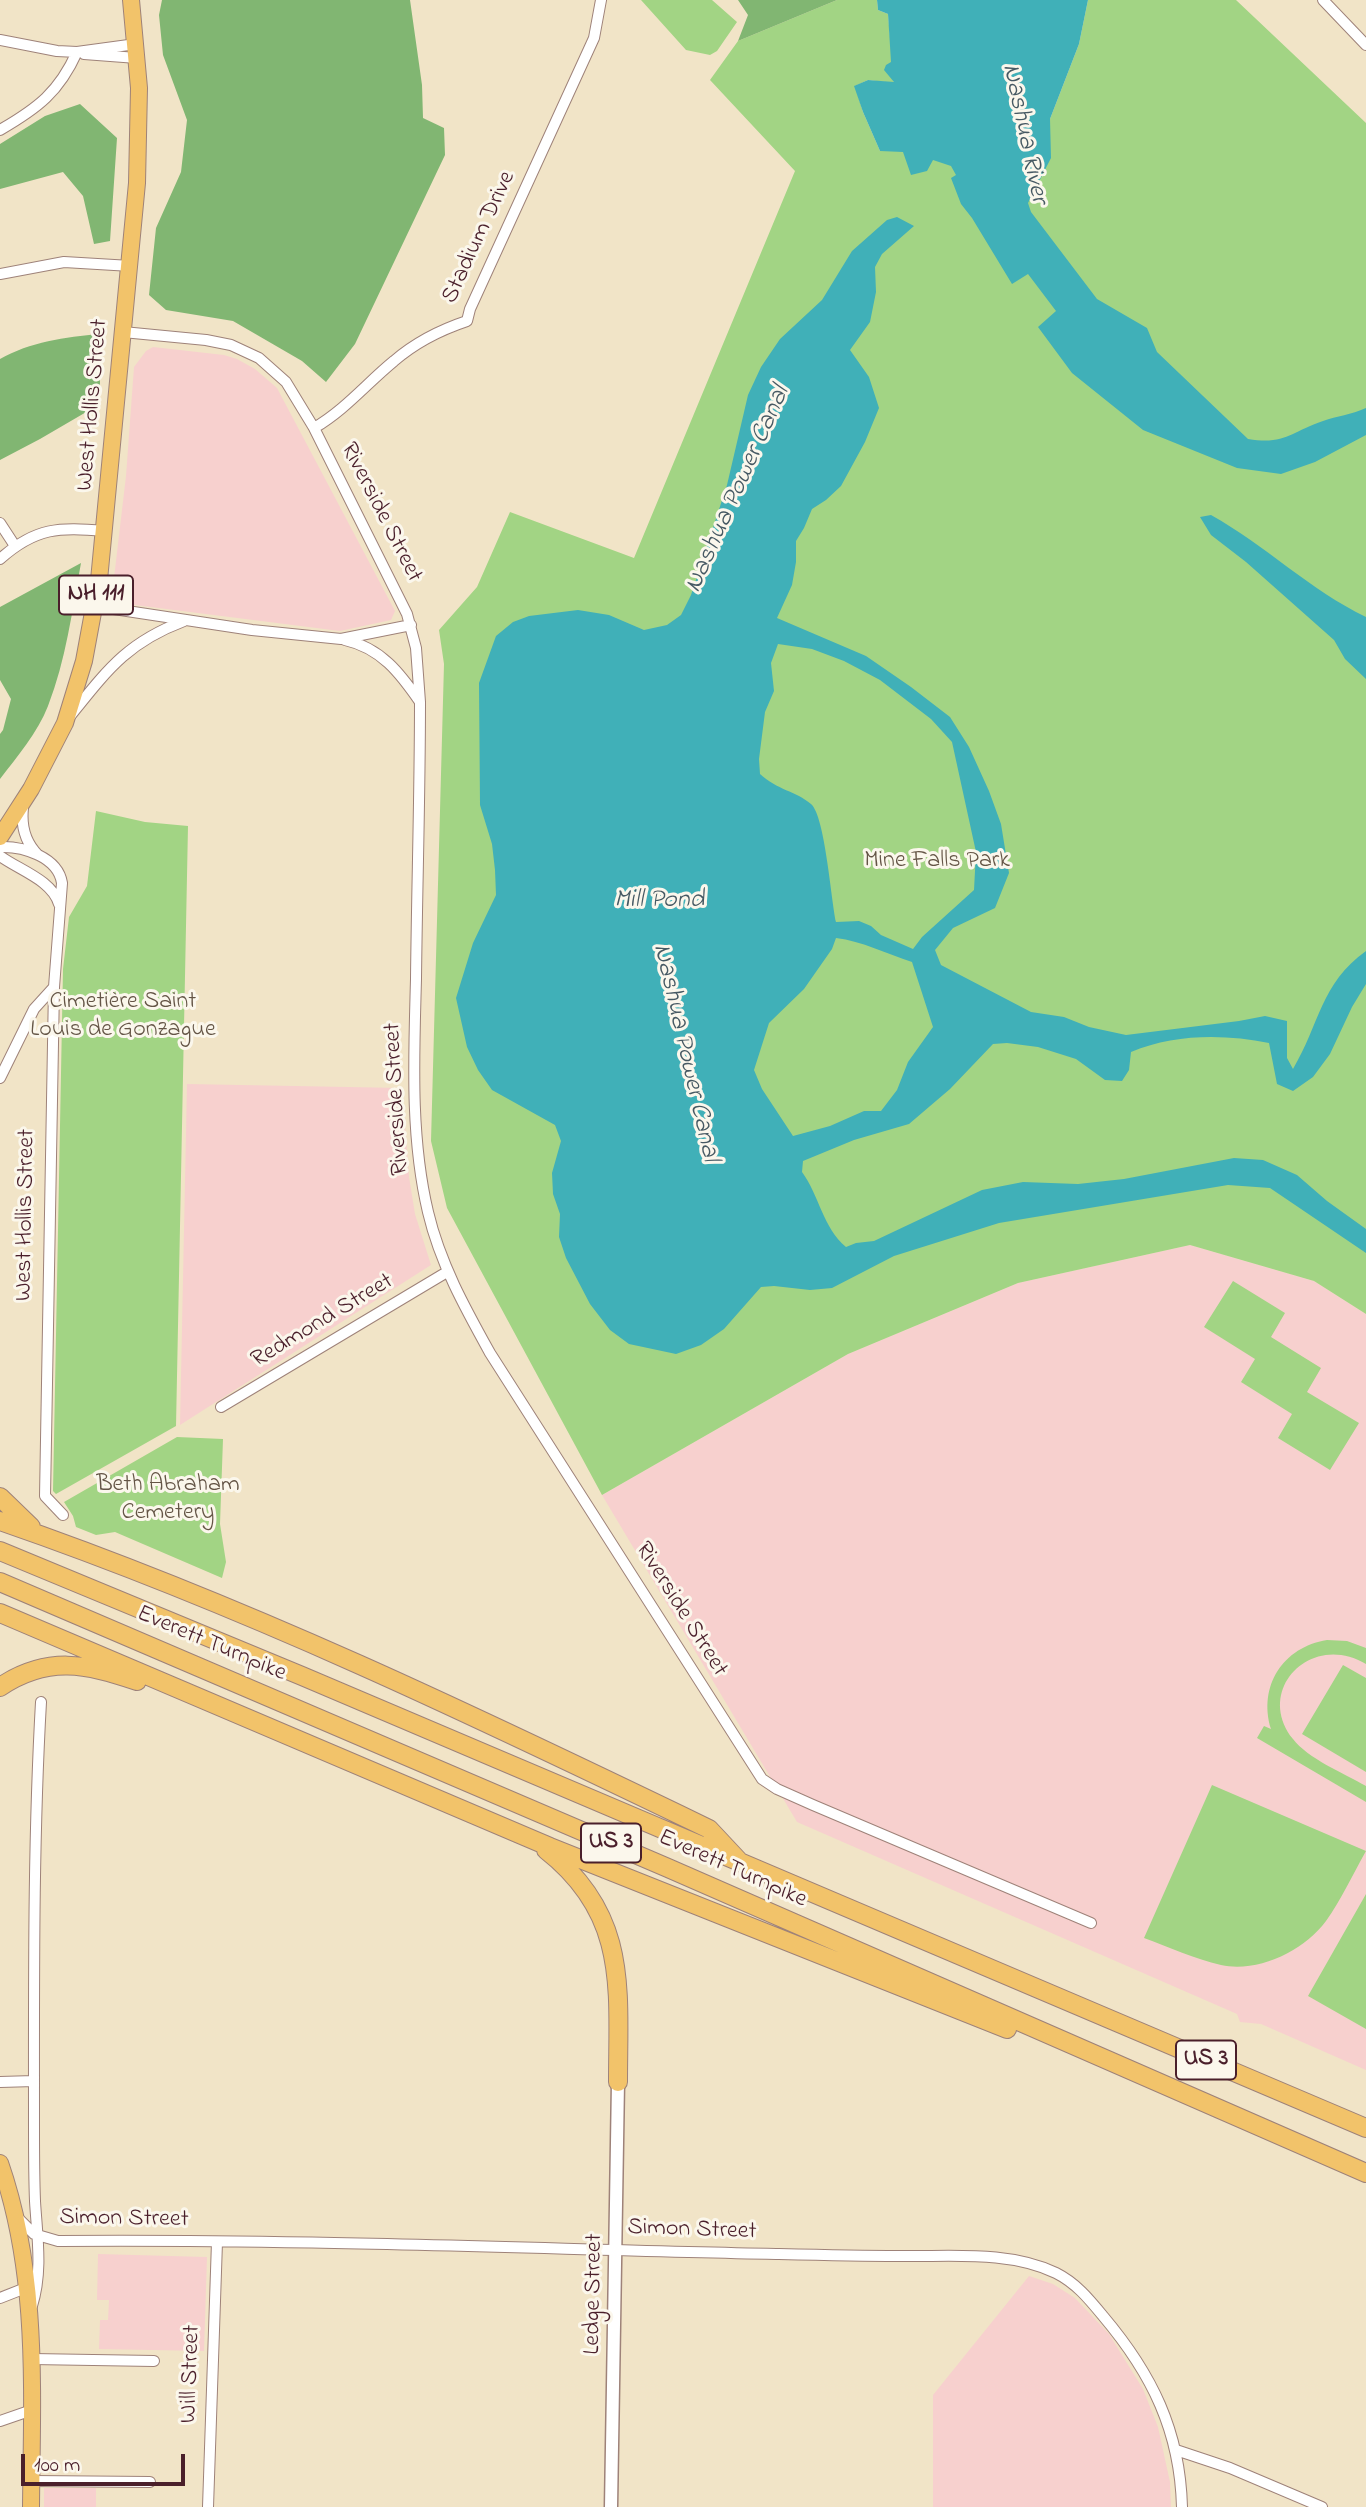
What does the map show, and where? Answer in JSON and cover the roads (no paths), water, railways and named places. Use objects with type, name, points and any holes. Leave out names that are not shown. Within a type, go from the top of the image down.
[{"type":"highway","points":[[0,1497],[27,1524],[65,1544]]},
{"type":"highway","points":[[0,1521],[295,1635],[486,1722],[709,1829],[742,1864]]},
{"type":"highway","name":"Everett Turnpike","points":[[0,1551],[302,1676],[1366,2128]]},
{"type":"highway","name":"Everett Turnpike","points":[[0,1582],[655,1863],[1366,2173]]},
{"type":"highway","points":[[0,1613],[526,1837],[900,1989],[1219,2110]]},
{"type":"highway","points":[[0,1687],[18,1676],[41,1668],[88,1666],[255,1720]]},
{"type":"highway","points":[[526,1837],[554,1856],[572,1874],[593,1902],[606,1927],[617,1973],[618,2082]]},
{"type":"main road","name":"West Hollis Street","points":[[0,837],[24,801],[65,723],[79,681],[94,607],[105,531],[131,266],[140,131],[131,0]]},
{"type":"main road","points":[[0,2163],[16,2215],[31,2317],[32,2507]]},
{"type":"street","name":"Stadium Drive","points":[[314,428],[339,412],[415,345],[467,321],[470,309],[594,38],[601,0]]},
{"type":"street","points":[[1323,0],[1366,45]]},
{"type":"street","points":[[0,40],[92,55],[136,51]]},
{"type":"street","points":[[0,130],[58,88],[77,52]]},
{"type":"street","points":[[0,274],[64,262],[131,266]]},
{"type":"street","name":"Riverside Street","points":[[123,332],[231,345],[271,367],[286,382],[314,428],[411,625],[419,668],[420,702],[415,1023],[417,1153],[428,1213],[447,1272],[490,1353],[762,1779],[813,1805],[1091,1923]]},
{"type":"street","points":[[0,523],[15,546]]},
{"type":"street","points":[[0,559],[15,546],[35,535],[59,528],[105,531]]},
{"type":"street","points":[[94,607],[252,630],[341,639],[363,645],[381,655],[401,674],[420,702]]},
{"type":"street","points":[[65,723],[104,674],[131,648],[156,633],[188,620]]},
{"type":"street","points":[[341,639],[411,625]]},
{"type":"street","name":"West Hollis Street","points":[[24,801],[22,827],[28,841],[60,874],[62,883],[54,987],[45,1496],[63,1516]]},
{"type":"street","points":[[0,847],[39,855]]},
{"type":"street","points":[[0,856],[49,887],[57,897],[60,908]]},
{"type":"street","points":[[0,1078],[34,1009],[54,987]]},
{"type":"street","name":"Redmond Street","points":[[221,1407],[447,1272]]},
{"type":"street","points":[[31,2317],[39,2277],[34,2177],[34,2081],[41,1702]]},
{"type":"street","points":[[0,2082],[34,2081]]},
{"type":"street","name":"Ledge Street","points":[[611,2507],[618,2082]]},
{"type":"street","name":"Simon Street","points":[[16,2215],[23,2225],[37,2236],[58,2241],[984,2257],[1034,2264],[1059,2275],[1081,2290],[1124,2341],[1162,2406],[1176,2450],[1182,2507]]},
{"type":"street","name":"Will Street","points":[[208,2507],[217,2242]]},
{"type":"street","points":[[0,2298],[28,2287]]},
{"type":"street","points":[[32,2359],[155,2361]]},
{"type":"street","points":[[0,2421],[32,2410]]},
{"type":"street","points":[[1176,2450],[1230,2468],[1322,2507]]},
{"type":"street","points":[[32,2481],[149,2482]]},
{"type":"water","name":"Nashua River","points":[[877,0],[1088,0],[1079,44],[1050,119],[1051,158],[1028,203],[1031,212],[1097,299],[1147,328],[1157,352],[1248,439],[1280,439],[1323,421],[1366,408],[1366,435],[1315,462],[1281,474],[1237,468],[1143,430],[1072,373],[1038,327],[1056,311],[1028,274],[1012,284],[961,204],[951,178],[956,175],[951,166],[933,160],[927,171],[911,175],[903,152],[880,151],[854,86],[868,80],[894,82],[884,70],[891,62],[888,14],[878,10]]},
{"type":"water","name":"Mill Pond","points":[[897,217],[914,226],[882,254],[875,267],[876,292],[870,322],[850,350],[869,377],[879,408],[865,442],[841,486],[812,509],[796,541],[792,585],[777,618],[866,656],[950,717],[969,747],[1001,824],[1009,873],[995,908],[953,928],[935,950],[941,965],[1031,1012],[1064,1017],[1089,1027],[1126,1035],[1265,1016],[1287,1021],[1287,1058],[1293,1069],[1330,991],[1339,977],[1366,951],[1366,984],[1330,1054],[1313,1077],[1293,1091],[1277,1084],[1269,1043],[1252,1040],[1199,1037],[1147,1046],[1131,1052],[1129,1070],[1122,1081],[1105,1080],[1076,1059],[1038,1047],[993,1044],[950,1089],[909,1124],[854,1140],[803,1161],[802,1172],[826,1221],[846,1247],[874,1241],[982,1190],[1023,1182],[1078,1184],[1124,1179],[1234,1158],[1263,1160],[1297,1175],[1366,1229],[1366,1253],[1270,1188],[1228,1185],[999,1223],[894,1256],[832,1288],[810,1290],[761,1287],[724,1329],[701,1345],[676,1354],[629,1344],[610,1330],[590,1304],[566,1258],[559,1237],[560,1214],[553,1194],[552,1173],[561,1141],[555,1125],[492,1090],[467,1047],[456,998],[473,943],[496,895],[492,844],[480,805],[479,683],[496,636],[513,622],[529,616],[578,610],[609,615],[644,630],[667,625],[681,615],[691,595],[727,485],[748,395],[761,367],[780,339],[822,300],[852,251],[887,220]],"holes":[[[778,644],[812,649],[844,661],[880,680],[931,719],[952,742],[976,852],[974,890],[922,937],[913,949],[881,935],[871,926],[859,921],[836,922],[824,841],[816,812],[811,804],[760,774],[759,759],[765,712],[774,691],[771,663]],[[836,938],[912,962],[933,1027],[908,1062],[897,1090],[881,1111],[864,1111],[830,1126],[793,1136],[762,1089],[754,1070],[769,1023],[804,989],[832,949]]]},
{"type":"water","points":[[1211,515],[1326,594],[1366,617],[1366,679],[1345,659],[1334,640],[1246,562],[1211,535],[1200,517]]},
{"type":"water label","name":"Nashua Power Canal","points":[[739,490]]},
{"type":"water label","name":"Nashua Power Canal","points":[[684,1053]]},
{"type":"park label","name":"Mine Falls Park","points":[[937,862]]},
{"type":"park label","name":"Cimetière Saint Louis de Gonzague","points":[[123,1017]]},
{"type":"park label","name":"Beth Abraham Cemetery","points":[[168,1500]]}]
